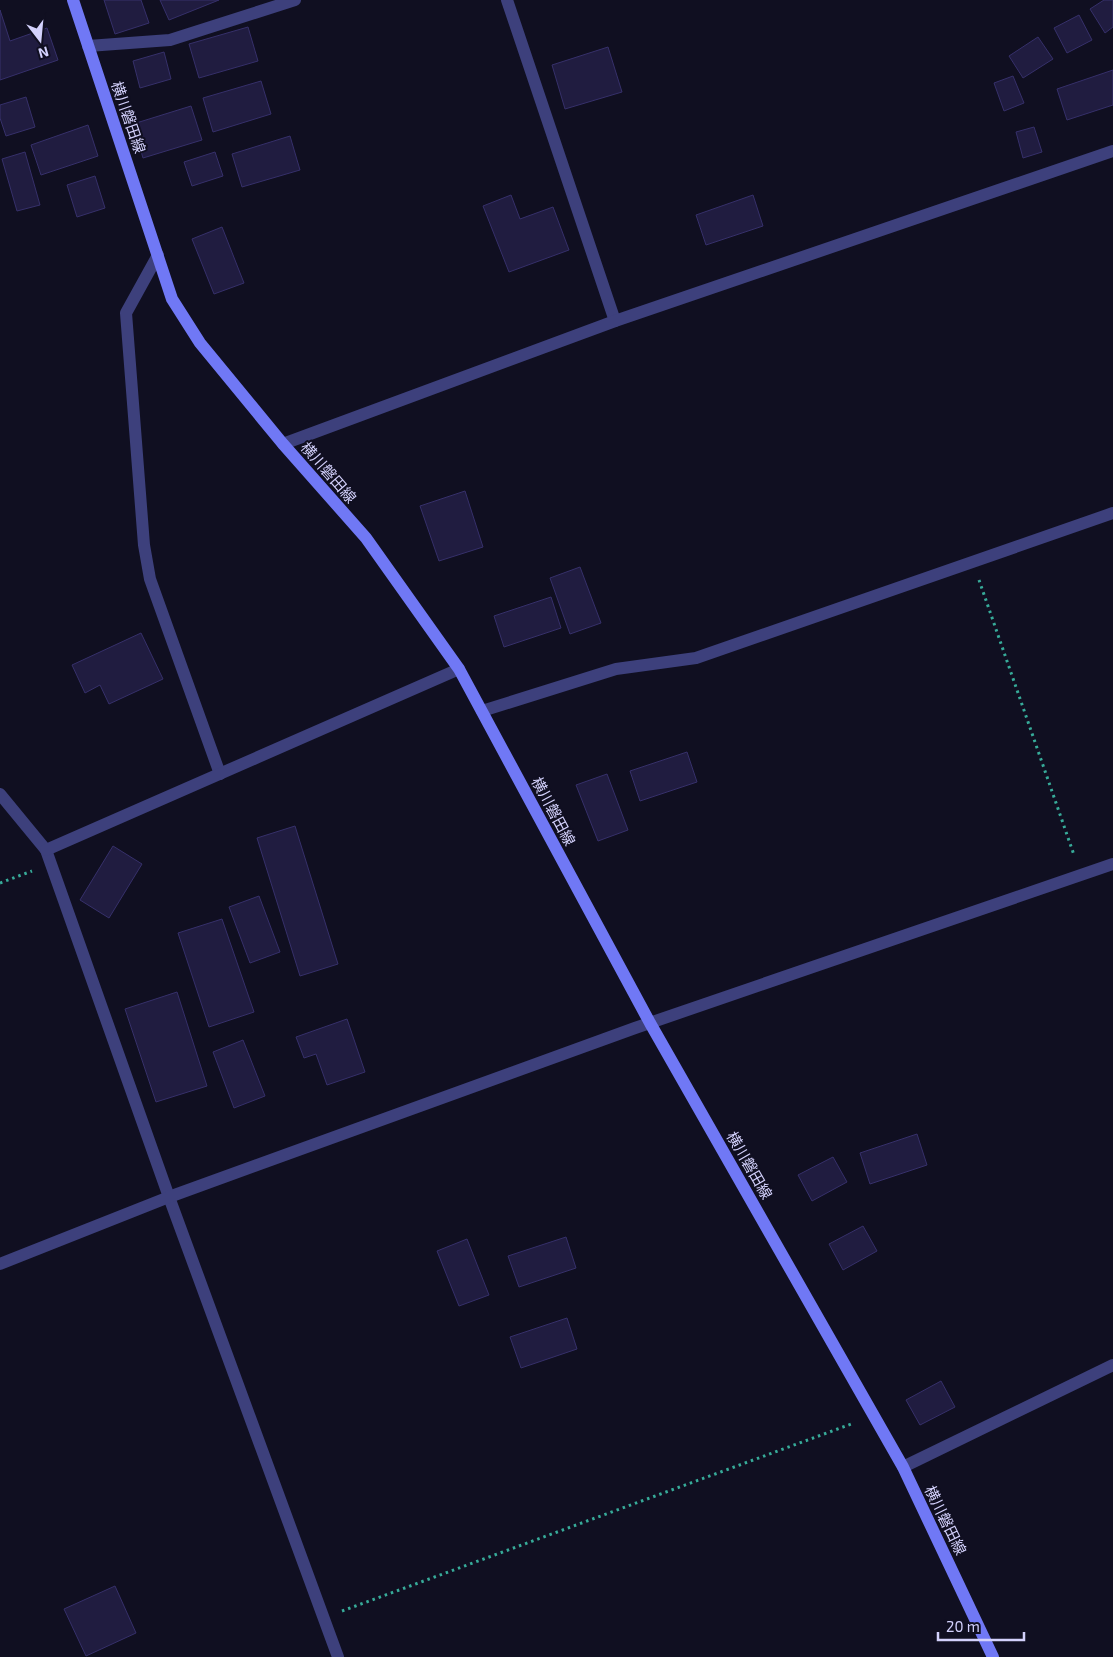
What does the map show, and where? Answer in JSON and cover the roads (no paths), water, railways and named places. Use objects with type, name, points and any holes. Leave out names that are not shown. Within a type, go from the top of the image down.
[{"type":"main road","name":"横川磐田線","points":[[73,0],[172,298],[200,343],[283,444],[366,538],[459,669],[650,1023],[903,1467],[994,1657]]},
{"type":"street","points":[[88,46],[170,40],[294,0]]},
{"type":"street","points":[[507,0],[616,321]]},
{"type":"street","points":[[283,444],[616,321],[1113,151]]},
{"type":"street","points":[[158,255],[126,313],[144,545],[150,579],[220,774]]},
{"type":"street","points":[[482,711],[616,669],[696,658],[1113,513]]},
{"type":"street","points":[[46,850],[459,669]]},
{"type":"street","points":[[0,794],[46,850],[169,1197],[338,1657]]},
{"type":"street","points":[[0,1264],[169,1197],[650,1023],[1113,864]]},
{"type":"street","points":[[903,1467],[1113,1365]]}]
